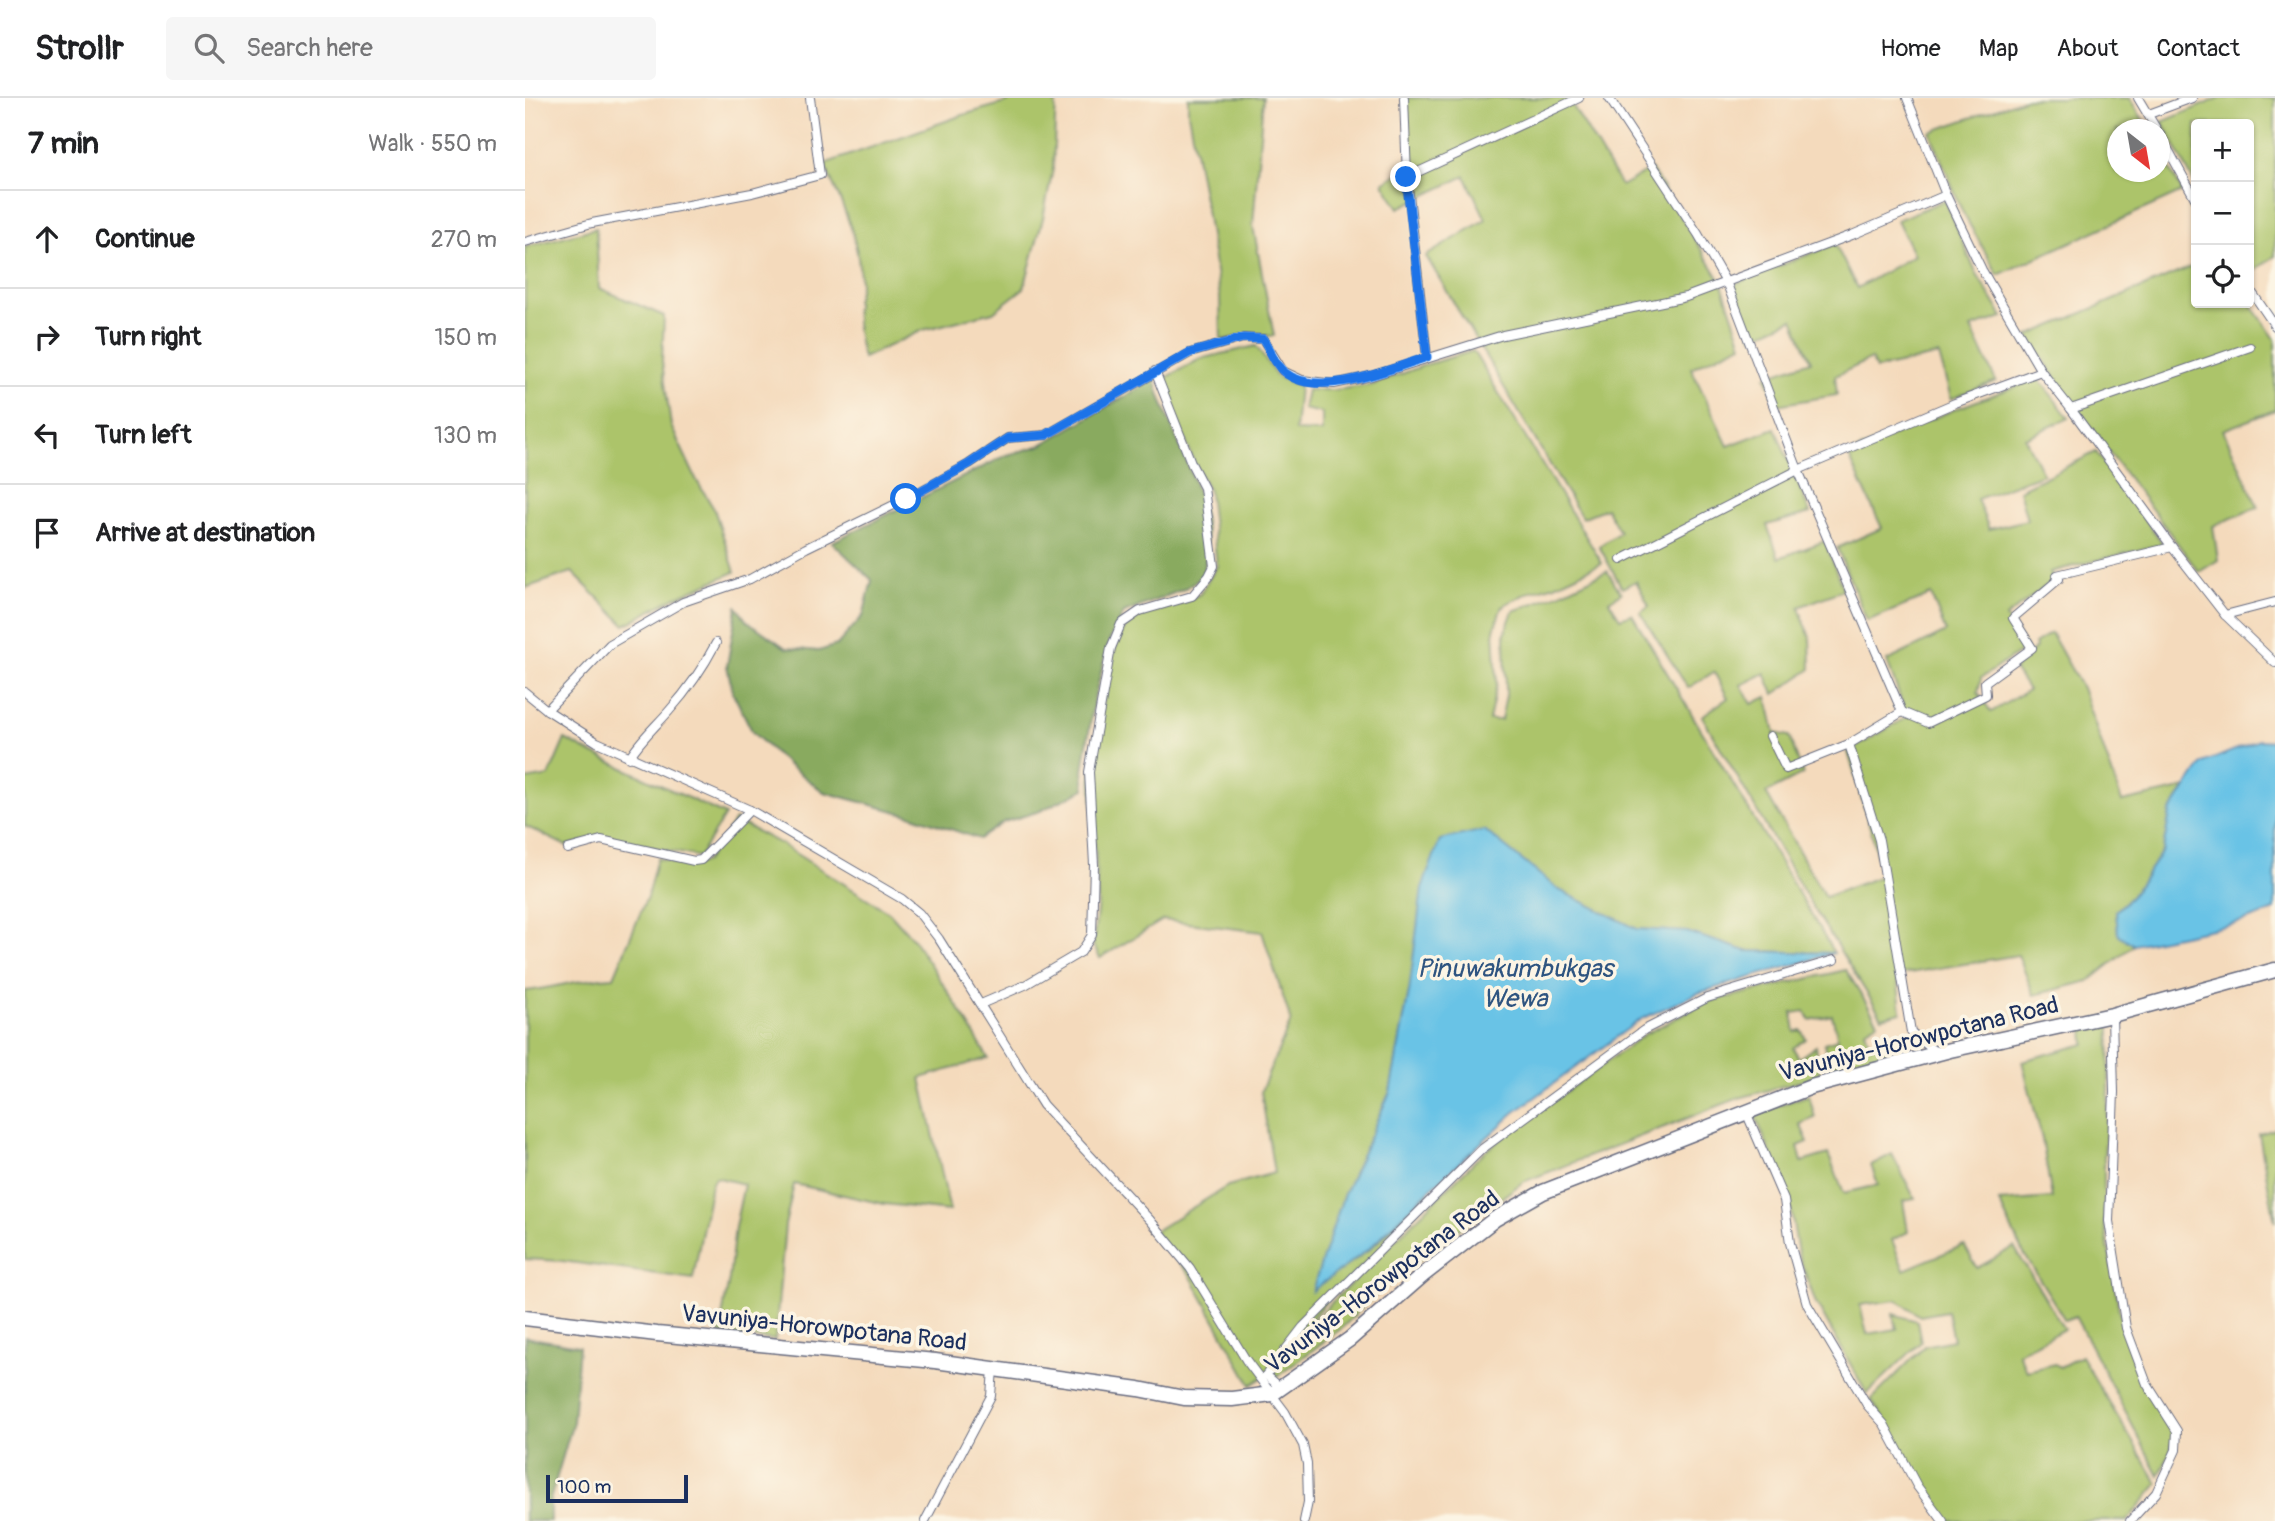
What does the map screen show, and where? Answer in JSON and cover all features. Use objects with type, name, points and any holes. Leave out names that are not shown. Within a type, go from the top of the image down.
[{"type":"highway","name":"Vavuniya-Horowpotana Road","points":[[525,1318],[657,1334],[935,1361],[1139,1389],[1184,1398],[1232,1399],[1277,1391],[1350,1339],[1423,1275],[1495,1219],[1543,1192],[1811,1087],[1938,1054],[2112,1015],[2275,970]]},
{"type":"street","points":[[525,242],[592,223],[752,193],[820,175],[810,98]]},
{"type":"street","points":[[1404,98],[1406,177],[1427,357]]},
{"type":"street","points":[[1406,177],[1579,98]]},
{"type":"street","points":[[1609,98],[1698,234],[1727,284],[1798,470],[1902,712],[1928,723],[1986,695],[1986,682],[2032,648],[2013,618],[2059,579],[2057,575],[2172,548]]},
{"type":"street","points":[[1907,98],[1946,195],[1982,270],[2041,371],[2225,615],[2275,663]]},
{"type":"street","points":[[2138,98],[2152,119]]},
{"type":"street","points":[[2149,114],[2192,98]]},
{"type":"street","points":[[2170,153],[2191,191]]},
{"type":"street","points":[[547,710],[610,644],[683,602],[750,579],[906,499],[969,464],[1008,438],[1046,435],[1189,353],[1243,338],[1263,339],[1283,372],[1301,380],[1334,384],[1371,376],[1503,335],[1686,297],[1727,284],[1946,195]]},
{"type":"street","points":[[2254,296],[2275,327]]},
{"type":"street","points":[[2071,409],[2250,347]]},
{"type":"street","points":[[1621,560],[1798,470],[1955,403],[2041,371]]},
{"type":"street","points":[[981,1004],[1025,985],[1081,952],[1092,935],[1094,865],[1089,772],[1111,648],[1121,624],[1140,611],[1192,596],[1214,566],[1204,488],[1192,465],[1155,372]]},
{"type":"street","points":[[2225,615],[2275,602]]},
{"type":"street","points":[[629,758],[637,744],[699,674],[716,642]]},
{"type":"street","points":[[525,692],[547,710],[597,742],[750,810],[902,899],[919,914],[939,939],[1043,1105],[1150,1220],[1190,1268],[1246,1360],[1277,1391]]},
{"type":"street","points":[[1770,736],[1786,769],[1849,744],[1902,712]]},
{"type":"street","points":[[1849,744],[1879,841],[1911,1032],[1938,1054]]},
{"type":"street","points":[[568,849],[601,840],[694,861],[701,860],[750,810]]},
{"type":"street","points":[[1304,1521],[1308,1502],[1307,1464],[1303,1445],[1277,1391],[1266,1375],[1303,1327],[1482,1149],[1644,1030],[1706,998],[1834,960]]},
{"type":"street","points":[[2112,1015],[2114,1092],[2109,1221],[2119,1288],[2126,1328],[2147,1384],[2177,1431],[2176,1450],[2156,1493],[2130,1521]]},
{"type":"street","points":[[1745,1112],[1784,1200],[1790,1243],[1807,1304],[1867,1405],[1884,1424],[1917,1486],[1943,1521]]},
{"type":"street","points":[[926,1521],[991,1396],[993,1369]]},
{"type":"green space","points":[[1008,98],[1056,98],[1053,169],[1024,288],[993,312],[923,330],[863,358],[856,317],[860,283],[857,251],[849,222],[824,164],[1008,102]]},
{"type":"green space","points":[[1188,98],[1263,98],[1253,226],[1274,336],[1251,335],[1221,340],[1220,297],[1188,113]]},
{"type":"green space","points":[[1407,98],[1568,98],[1621,186],[1651,169],[1721,281],[1742,344],[1691,368],[1728,446],[1775,428],[1810,513],[1767,525],[1779,558],[1825,541],[1843,590],[1799,607],[1810,638],[1811,669],[1774,694],[1765,673],[1741,685],[1752,704],[1767,697],[1775,733],[1789,736],[1803,774],[1766,793],[1825,897],[1881,876],[1848,752],[1907,717],[1887,661],[1946,632],[1931,595],[1867,621],[1837,548],[1882,528],[1848,454],[2038,378],[2069,418],[2025,438],[2043,474],[1977,499],[1989,529],[2027,520],[2019,490],[2096,452],[2163,544],[2050,572],[2054,580],[2006,617],[2026,648],[1981,678],[1978,692],[1991,712],[2028,690],[2014,669],[2036,648],[2034,644],[2051,633],[2082,688],[2122,802],[2186,788],[2170,812],[2163,850],[2131,897],[2116,911],[2118,934],[2134,945],[2089,981],[2034,995],[2018,955],[1897,975],[1901,1012],[1882,1017],[1812,906],[1702,716],[1728,698],[1714,672],[1688,688],[1640,612],[1649,606],[1636,581],[1622,588],[1599,546],[1620,532],[1606,508],[1582,518],[1426,256],[1486,219],[1465,176],[1399,208],[1383,183],[1410,166]]},
{"type":"green space","points":[[2027,98],[2129,98],[2143,119],[2107,119],[2107,182],[2170,182],[2170,169],[2182,192],[1998,275],[1962,211],[1930,132]]},
{"type":"green space","points":[[2219,98],[2275,98],[2275,256],[2254,271],[2254,119],[2191,119],[2191,177],[2170,137],[2169,119]]},
{"type":"green space","points":[[1945,200],[1976,273],[2003,317],[1971,328],[1996,381],[1951,399],[1939,355],[1876,369],[1871,359],[1835,376],[1837,395],[1777,405],[1766,376],[1811,361],[1793,319],[1753,337],[1734,284],[1835,244],[1857,288],[1914,255],[1897,220]]},
{"type":"green space","points":[[596,228],[599,288],[664,316],[662,362],[671,426],[697,481],[714,509],[735,572],[672,599],[625,625],[572,572],[525,588],[525,247]]},
{"type":"green space","points":[[2191,267],[2191,308],[2254,308],[2275,339],[2275,410],[2223,430],[2258,507],[2213,526],[2218,560],[2199,572],[2078,411],[2028,336]]},
{"type":"green space","points":[[1256,346],[1277,377],[1299,386],[1295,431],[1322,432],[1322,413],[1303,409],[1307,390],[1372,385],[1473,351],[1602,563],[1502,606],[1494,630],[1497,683],[1489,720],[1501,720],[1506,696],[1505,633],[1513,611],[1561,593],[1607,571],[1621,593],[1609,601],[1620,618],[1632,614],[1834,953],[1746,951],[1687,932],[1637,929],[1559,890],[1484,830],[1409,992],[1390,1092],[1344,1194],[1313,1290],[1370,1249],[1430,1193],[1426,1202],[1321,1307],[1263,1377],[1251,1385],[1190,1275],[1153,1232],[1228,1186],[1274,1173],[1261,1091],[1291,1021],[1262,932],[1163,920],[1100,958],[1093,945],[1098,902],[1091,773],[1115,647],[1125,627],[1138,615],[1182,603],[1200,594],[1217,566],[1209,491],[1195,465],[1162,380],[1200,359]]},
{"type":"green space","points":[[1155,379],[1201,501],[1207,551],[1202,577],[1184,589],[1124,613],[1110,639],[1094,699],[1083,771],[1085,789],[1040,811],[1004,822],[979,839],[913,816],[824,792],[787,764],[753,733],[733,693],[727,666],[737,607],[746,620],[786,648],[819,651],[837,645],[863,616],[872,580],[832,542],[1007,455],[1039,446]]},
{"type":"green space","points":[[565,739],[725,815],[699,857],[602,837],[566,846],[525,826],[525,780],[549,776]]},
{"type":"green space","points":[[735,820],[779,843],[890,913],[914,940],[988,1058],[921,1078],[950,1211],[884,1204],[794,1184],[785,1225],[775,1340],[719,1334],[744,1184],[715,1177],[711,1184],[693,1279],[562,1261],[525,1259],[525,991],[614,977],[647,897],[657,858],[687,866],[705,862]]},
{"type":"green space","points":[[1846,970],[1878,1022],[1865,1030],[1870,1046],[1891,1039],[1903,1059],[1831,1074],[1824,1043],[1838,1039],[1832,1015],[1810,1020],[1805,1011],[1792,1013],[1795,1032],[1801,1030],[1806,1039],[1793,1048],[1799,1058],[1816,1046],[1820,1076],[1739,1098],[1523,1182],[1434,1248],[1369,1301],[1342,1328],[1274,1379],[1269,1375],[1305,1329],[1484,1152],[1645,1034],[1707,1002]]},
{"type":"green space","points":[[2110,1019],[2104,1222],[2122,1328],[2143,1386],[2174,1434],[2170,1453],[2159,1476],[2075,1316],[2065,1320],[2021,1249],[1999,1202],[2052,1198],[2042,1139],[2022,1061],[2085,1044],[2084,1023]]},
{"type":"green space","points":[[1809,1095],[1815,1118],[1800,1124],[1808,1142],[1798,1146],[1802,1162],[1828,1154],[1844,1193],[1878,1185],[1871,1165],[1892,1154],[1915,1199],[1903,1201],[1908,1232],[1892,1240],[1904,1270],[1964,1245],[1977,1268],[2014,1247],[2064,1329],[2018,1353],[2027,1371],[2055,1364],[2060,1367],[2081,1356],[2158,1484],[2127,1521],[1948,1521],[1871,1400],[1925,1346],[1953,1340],[1947,1311],[1920,1316],[1897,1300],[1860,1305],[1867,1334],[1897,1329],[1893,1314],[1917,1321],[1921,1342],[1867,1394],[1815,1301],[1798,1253],[1789,1198],[1754,1113]]},
{"type":"green space","points":[[2275,1129],[2275,1222],[2259,1134]]},
{"type":"green space","points":[[525,1337],[579,1346],[573,1422],[550,1500],[550,1521],[525,1521]]},
{"type":"water","points":[[2259,740],[2275,741],[2275,910],[2223,927],[2134,945],[2118,934],[2116,911],[2131,897],[2163,850],[2170,812],[2203,763]]},
{"type":"water","name":"Pinuwakumbukgas Wewa","points":[[1484,830],[1559,890],[1637,929],[1687,932],[1746,951],[1834,953],[1698,993],[1641,1019],[1514,1113],[1370,1248],[1312,1291],[1344,1194],[1390,1092],[1409,992],[1422,888],[1440,840]]},
{"type":"route","points":[[906,499],[969,464],[1008,438],[1046,435],[1189,353],[1243,338],[1263,339],[1283,372],[1301,380],[1334,384],[1371,376],[1427,357],[1406,177]]}]
